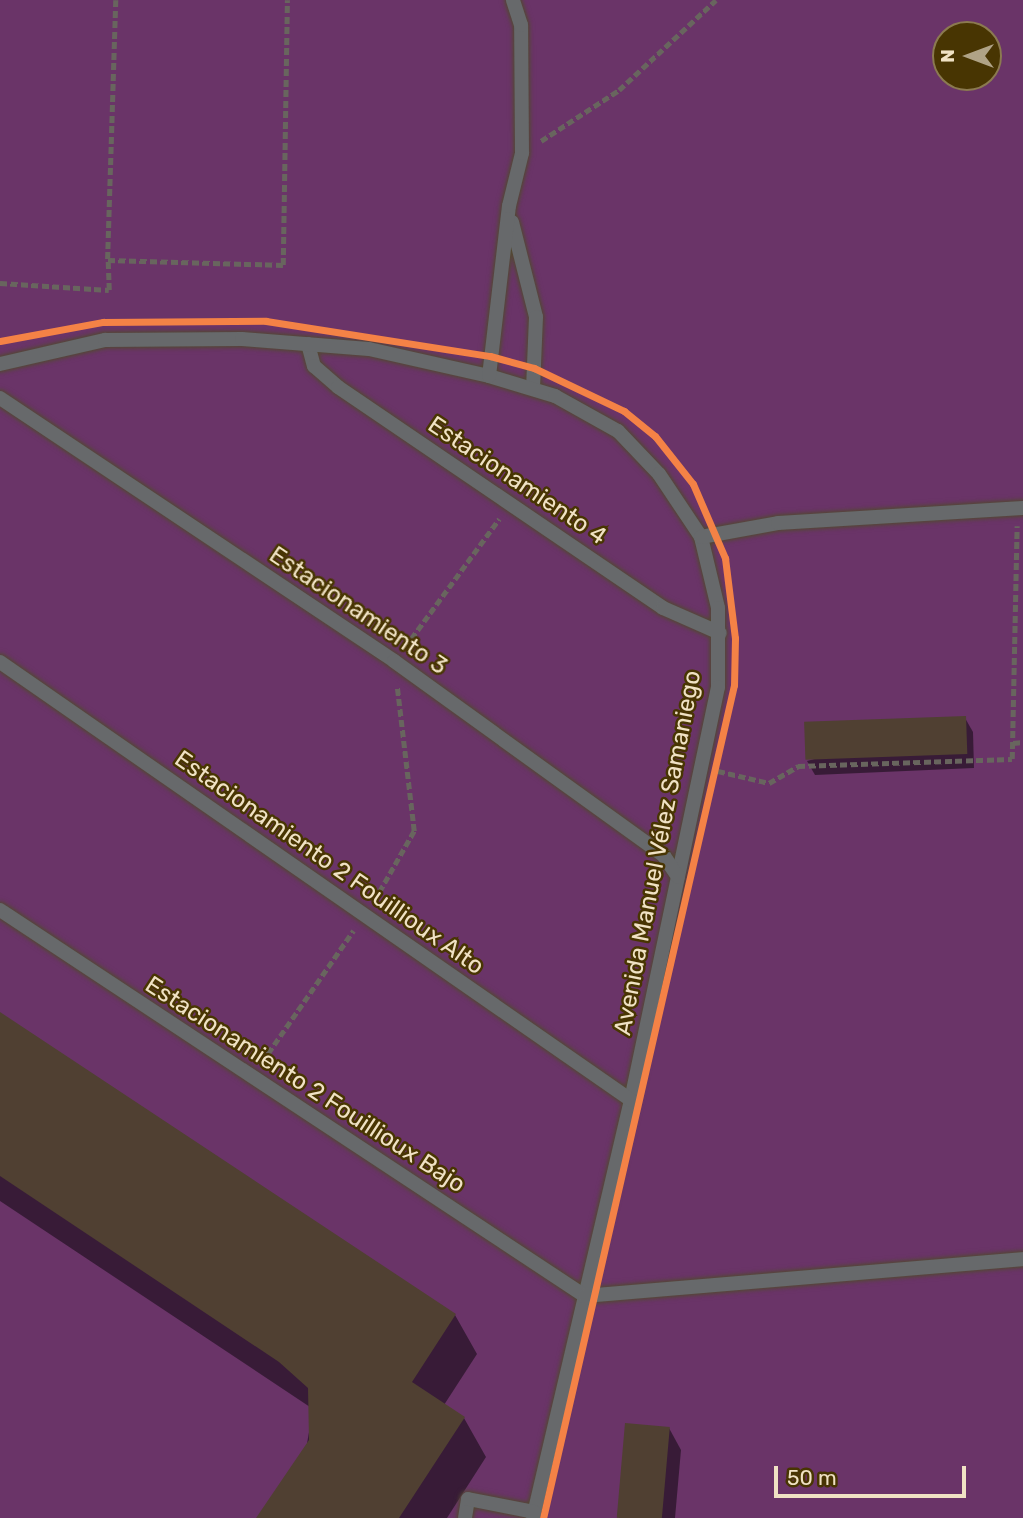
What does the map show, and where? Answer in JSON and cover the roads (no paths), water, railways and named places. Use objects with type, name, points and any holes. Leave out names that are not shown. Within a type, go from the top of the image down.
[{"type":"lane","points":[[489,376],[509,206],[522,153],[521,25],[513,0]]},
{"type":"lane","points":[[509,206],[536,317],[533,388]]},
{"type":"lane","name":"Avenida Manuel Vélez Samaniego","points":[[0,364],[105,340],[308,344],[369,349],[489,376],[533,388],[618,430],[659,474],[701,537],[720,633],[718,687],[631,1100],[533,1515]]},
{"type":"lane","name":"Estacionamiento 4","points":[[308,344],[324,377],[663,608],[720,633]]},
{"type":"lane","name":"Estacionamiento 3","points":[[0,398],[394,661],[664,856],[678,877]]},
{"type":"lane","points":[[701,537],[778,523],[1020,508]]},
{"type":"lane","name":"Estacionamiento 2 Fouillioux Alto","points":[[0,662],[631,1100]]},
{"type":"lane","name":"Estacionamiento 2 Fouillioux Bajo","points":[[0,910],[585,1296]]},
{"type":"lane","points":[[585,1296],[1023,1259]]},
{"type":"lane","points":[[465,1518],[468,1499],[533,1515]]}]
